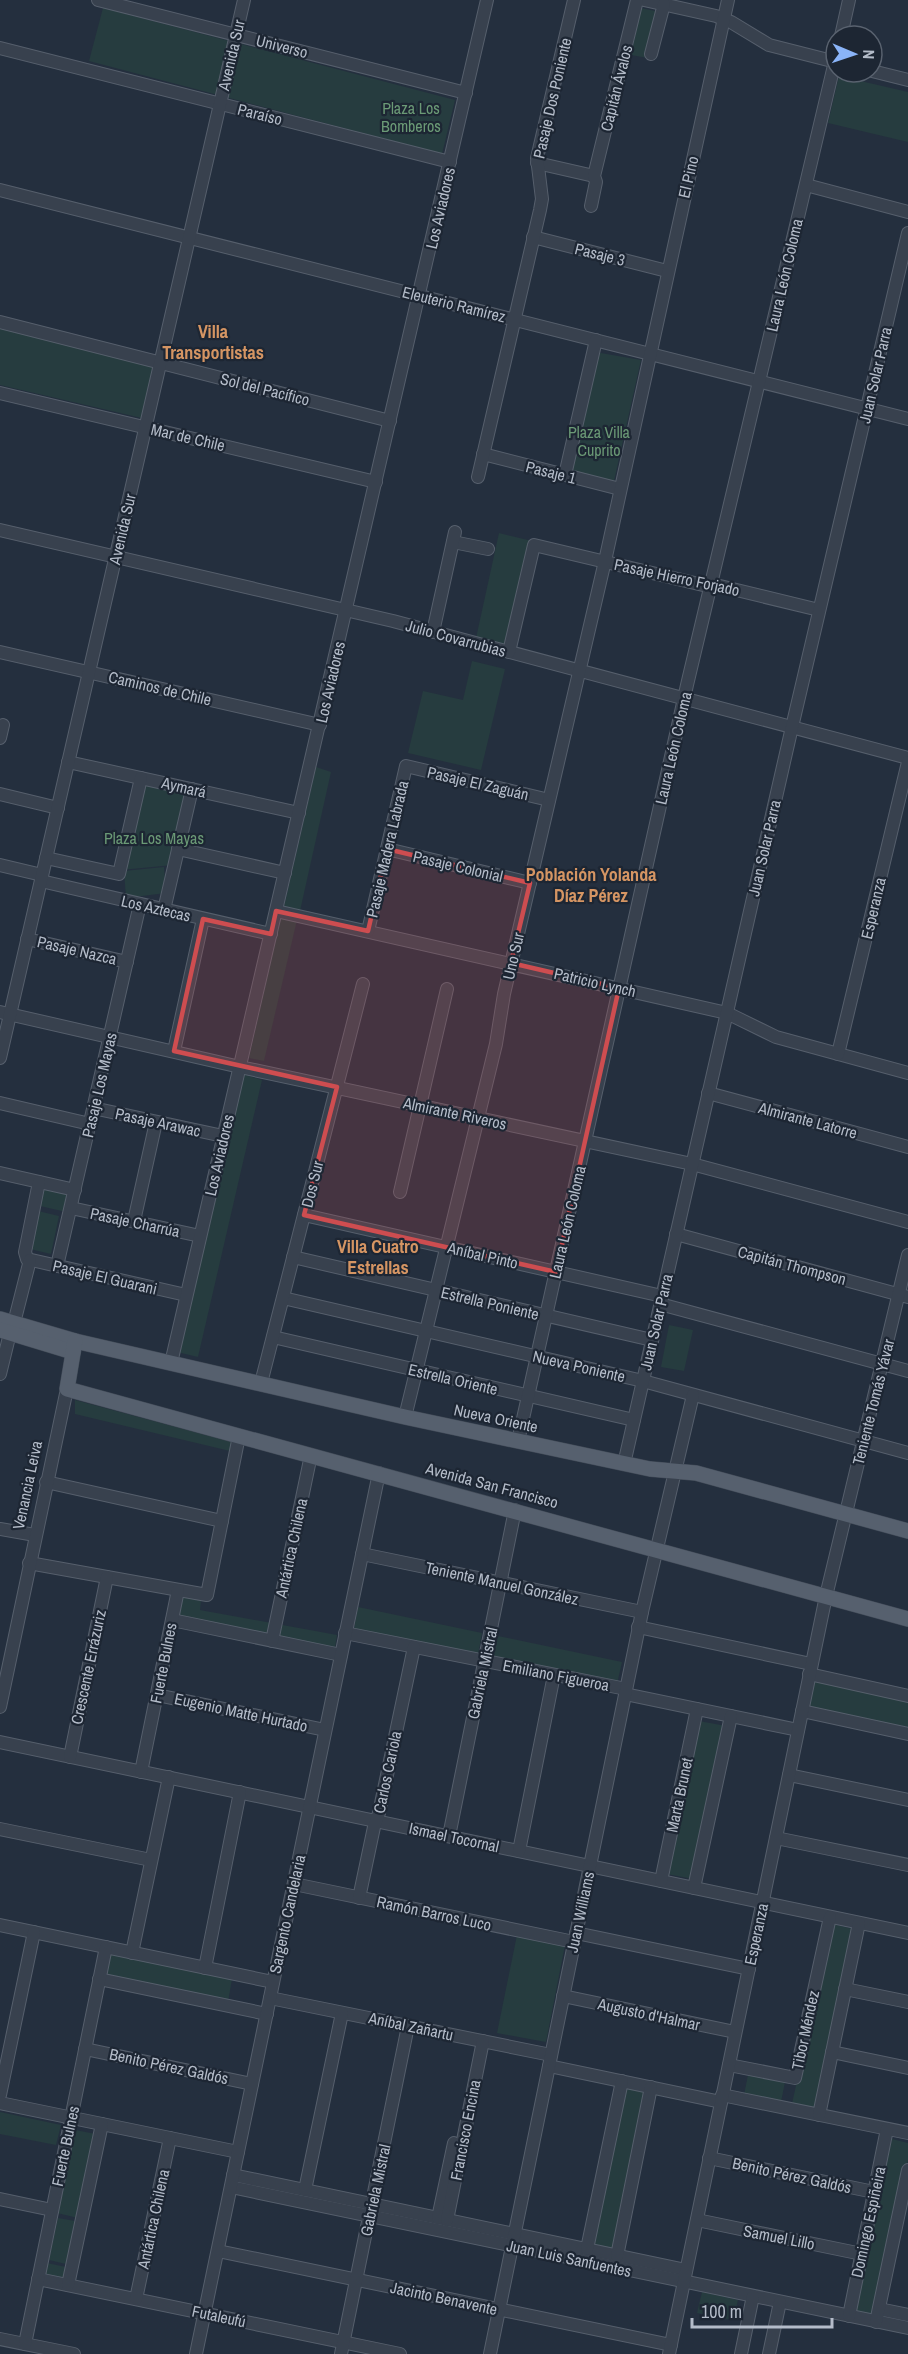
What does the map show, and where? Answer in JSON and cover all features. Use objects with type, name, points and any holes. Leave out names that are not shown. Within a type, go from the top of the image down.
[{"type":"main road","points":[[6,1326],[74,1346]]},
{"type":"main road","name":"Nueva Oriente","points":[[74,1346],[171,1363],[624,1464],[659,1471],[696,1473],[908,1531]]},
{"type":"main road","name":"Venancia Leiva","points":[[67,1389],[74,1346]]},
{"type":"main road","name":"Avenida San Francisco","points":[[67,1389],[656,1548],[908,1619]]},
{"type":"street","name":"Universo","points":[[98,0],[466,93]]},
{"type":"street","name":"Avenida Sur","points":[[0,1058],[5,1013],[42,878],[244,0]]},
{"type":"street","name":"Los Aviadores","points":[[171,1363],[487,0]]},
{"type":"street","name":"Pasaje Dos Poniente","points":[[478,477],[542,199],[537,163],[574,0]]},
{"type":"street","name":"Capitán Ávalos","points":[[591,206],[596,182],[594,176],[637,0]]},
{"type":"street","points":[[645,0],[724,19],[770,45],[824,57]]},
{"type":"street","name":"El Pino","points":[[649,354],[728,0]]},
{"type":"street","points":[[844,24],[849,0]]},
{"type":"street","points":[[651,54],[664,4]]},
{"type":"street","name":"Paraíso","points":[[0,48],[450,162]]},
{"type":"street","points":[[884,74],[908,80]]},
{"type":"street","name":"Laura León Coloma","points":[[518,1441],[684,698],[830,84]]},
{"type":"street","points":[[537,163],[594,176]]},
{"type":"street","points":[[806,185],[908,212]]},
{"type":"street","name":"Eleuterio Ramírez","points":[[0,190],[908,419]]},
{"type":"street","name":"Juan Solar Parra","points":[[624,1464],[792,727],[908,233]]},
{"type":"street","name":"Pasaje 3","points":[[533,237],[667,271]]},
{"type":"street","name":"Sol del Pacífico","points":[[0,322],[390,421]]},
{"type":"street","points":[[565,475],[596,340]]},
{"type":"street","name":"Uno Sur","points":[[405,1417],[496,1044],[511,963],[605,561],[649,354]]},
{"type":"street","name":"Mar de Chile","points":[[0,393],[376,482]]},
{"type":"street","name":"Pasaje 1","points":[[483,454],[620,489]]},
{"type":"street","name":"Julio Covarrubias","points":[[0,530],[434,632],[908,760]]},
{"type":"street","points":[[434,632],[454,537],[488,549]]},
{"type":"street","name":"Pasaje Hierro Forjado","points":[[509,652],[534,545],[819,610]]},
{"type":"street","name":"Caminos de Chile","points":[[0,652],[320,725]]},
{"type":"street","points":[[0,738],[3,725]]},
{"type":"street","name":"Esperanza","points":[[838,1054],[908,760]]},
{"type":"street","name":"Aymará","points":[[68,762],[299,813]]},
{"type":"street","name":"Pasaje El Zaguán","points":[[406,766],[549,800]]},
{"type":"street","name":"Pasaje Madera Labrada","points":[[368,932],[406,766]]},
{"type":"street","name":"Los Aztecas","points":[[46,858],[118,874],[141,778]]},
{"type":"street","points":[[164,910],[192,789]]},
{"type":"street","points":[[0,794],[58,808]]},
{"type":"street","points":[[178,849],[285,873]]},
{"type":"street","name":"Pasaje Colonial","points":[[387,849],[530,883]]},
{"type":"street","name":"Los Aztecas","points":[[0,865],[140,904],[271,934]]},
{"type":"street","name":"Pasaje Los Mayas","points":[[57,1266],[140,904]]},
{"type":"street","name":"Patricio Lynch","points":[[276,911],[727,1013],[776,1037],[908,1073]]},
{"type":"street","points":[[174,1052],[203,919]]},
{"type":"street","name":"Pasaje Nazca","points":[[27,939],[127,962]]},
{"type":"street","name":"Dos Sur","points":[[261,1383],[363,984]]},
{"type":"street","points":[[400,1192],[447,989]]},
{"type":"street","name":"Almirante Riveros","points":[[5,1013],[240,1067],[692,1164],[908,1222]]},
{"type":"street","name":"Almirante Latorre","points":[[708,1094],[908,1147]]},
{"type":"street","points":[[0,1103],[90,1124]]},
{"type":"street","name":"Pasaje Arawac","points":[[93,1108],[224,1136]]},
{"type":"street","points":[[134,1221],[156,1122]]},
{"type":"street","points":[[0,1173],[75,1190]]},
{"type":"street","points":[[0,1374],[6,1326],[28,1258],[39,1182]]},
{"type":"street","name":"Pasaje Charrúa","points":[[71,1208],[200,1236]]},
{"type":"street","name":"Aníbal Pinto","points":[[304,1215],[556,1272],[908,1371]]},
{"type":"street","name":"Capitán Thompson","points":[[676,1234],[903,1296]]},
{"type":"street","name":"Teniente Tomás Yávar","points":[[846,1514],[882,1364],[903,1296],[908,1255]]},
{"type":"street","name":"Estrella Poniente","points":[[293,1257],[652,1340]]},
{"type":"street","name":"Pasaje El Guarani","points":[[28,1258],[186,1295]]},
{"type":"street","name":"Nueva Poniente","points":[[283,1298],[643,1381],[908,1453]]},
{"type":"street","name":"Estrella Oriente","points":[[273,1337],[634,1420]]},
{"type":"street","name":"Venancia Leiva","points":[[0,1707],[4,1665],[67,1389]]},
{"type":"street","name":"Juan Williams","points":[[490,2354],[638,1627],[693,1395]]},
{"type":"street","points":[[29,1563],[207,1595],[239,1436]]},
{"type":"street","name":"Antártica Chilena","points":[[272,1641],[311,1455]]},
{"type":"street","name":"Sargento Candelaria","points":[[196,2354],[379,1473]]},
{"type":"street","points":[[46,1482],[222,1521]]},
{"type":"street","name":"Gabriela Mistral","points":[[448,1836],[515,1510]]},
{"type":"street","name":"Esperanza","points":[[670,2350],[825,1596],[846,1514]]},
{"type":"street","points":[[0,1529],[35,1535]]},
{"type":"street","name":"Teniente Manuel González","points":[[362,1554],[642,1612]]},
{"type":"street","name":"Crescente Errázuriz","points":[[70,1757],[107,1577]]},
{"type":"street","name":"Fuerte Bulnes","points":[[141,1772],[178,1590]]},
{"type":"street","points":[[172,1620],[341,1655]]},
{"type":"street","points":[[638,1627],[810,1669],[908,1696]]},
{"type":"street","name":"Emiliano Figueroa","points":[[345,1633],[555,1675],[697,1709],[798,1730]]},
{"type":"street","name":"Carlos Cariola","points":[[359,1898],[414,1647]]},
{"type":"street","points":[[519,1851],[555,1675]]},
{"type":"street","name":"Eugenio Matte Hurtado","points":[[157,1695],[325,1730]]},
{"type":"street","name":"Marta Brunet","points":[[661,1881],[697,1709]]},
{"type":"street","points":[[802,1711],[908,1734]]},
{"type":"street","name":"Marta Brunet","points":[[694,1888],[731,1716]]},
{"type":"street","name":"Ismael Tocornal","points":[[0,1742],[908,1933]]},
{"type":"street","points":[[789,1775],[908,1800]]},
{"type":"street","points":[[132,1953],[169,1777]]},
{"type":"street","points":[[205,1968],[240,1792]]},
{"type":"street","points":[[0,1829],[152,1860]]},
{"type":"street","points":[[776,1838],[908,1865]]},
{"type":"street","name":"Ramón Barros Luco","points":[[294,1884],[748,1969]]},
{"type":"street","name":"Tibor Méndez","points":[[729,2065],[795,2078],[830,1917]]},
{"type":"street","name":"Tibor Méndez","points":[[819,2115],[859,1923]]},
{"type":"street","points":[[0,1925],[273,1982]]},
{"type":"street","points":[[0,2095],[34,1932]]},
{"type":"street","name":"Fuerte Bulnes","points":[[31,2348],[38,2279],[106,1947]]},
{"type":"street","points":[[99,1979],[267,2014]]},
{"type":"street","points":[[845,1989],[908,2002]]},
{"type":"street","name":"Augusto d'Halmar","points":[[563,1996],[735,2032]]},
{"type":"street","name":"Aníbal Zañartu","points":[[270,1998],[479,2040],[622,2081],[908,2133]]},
{"type":"street","points":[[301,2189],[338,2012]]},
{"type":"street","name":"Gabriela Mistral","points":[[342,2348],[408,2026]]},
{"type":"street","name":"Francisco Encina","points":[[443,2219],[479,2040]]},
{"type":"street","name":"Benito Pérez Galdós","points":[[85,2049],[252,2084]]},
{"type":"street","points":[[832,2052],[908,2068]]},
{"type":"street","points":[[587,2249],[622,2081]]},
{"type":"street","points":[[617,2256],[651,2087]]},
{"type":"street","points":[[0,2103],[238,2152]]},
{"type":"street","name":"Fuerte Bulnes","points":[[69,2285],[102,2124]]},
{"type":"street","name":"Domingo Espiñeira","points":[[849,2316],[887,2129]]},
{"type":"street","name":"Antártica Chilena","points":[[136,2299],[170,2138]]},
{"type":"street","name":"Benito Pérez Galdós","points":[[710,2158],[874,2192]]},
{"type":"street","name":"Domingo Espiñeira","points":[[878,2315],[908,2170]]},
{"type":"street","name":"Juan Luis Sanfuentes","points":[[232,2181],[301,2189],[370,2210],[443,2219],[513,2240],[587,2249],[753,2296],[849,2316],[908,2315]]},
{"type":"street","name":"Juan Luis Sanfuentes","points":[[232,2181],[685,2276]]},
{"type":"street","points":[[0,2199],[52,2210]]},
{"type":"street","name":"Samuel Lillo","points":[[697,2220],[862,2254]]},
{"type":"street","name":"Jacinto Benavente","points":[[218,2251],[499,2309],[670,2350]]},
{"type":"street","name":"Futaleufú","points":[[38,2279],[205,2314],[342,2348],[400,2354]]},
{"type":"street","points":[[741,2354],[753,2296]]},
{"type":"street","points":[[769,2354],[780,2302]]},
{"type":"street","name":"Juan Luis Sanfuentes","points":[[878,2315],[908,2328]]},
{"type":"street","points":[[0,2339],[31,2348],[74,2354]]},
{"type":"highlighted area","points":[[387,849],[530,883],[511,963],[619,988],[556,1272],[304,1215],[337,1087],[174,1051],[203,919],[271,934],[276,911],[368,931]]},
{"type":"green space","name":"Plaza Los Bomberos","points":[[103,8],[455,100],[442,154],[89,61]]},
{"type":"green space","points":[[641,8],[660,12],[648,58],[631,55]]},
{"type":"green space","points":[[837,84],[874,84],[908,92],[908,142],[828,123]]},
{"type":"green space","points":[[0,326],[158,366],[146,419],[0,385]]},
{"type":"green space","name":"Plaza Villa Cuprito","points":[[595,352],[641,360],[614,481],[571,472]]},
{"type":"green space","points":[[499,533],[532,541],[509,645],[476,638]]},
{"type":"green space","points":[[472,661],[505,669],[481,770],[408,753],[423,691],[463,700]]},
{"type":"green space","points":[[316,767],[331,772],[300,911],[284,907]]},
{"type":"green space","name":"Plaza Los Mayas","points":[[142,780],[190,791],[173,865],[121,870]]},
{"type":"green space","points":[[164,867],[166,893],[126,898],[124,871]]},
{"type":"green space","points":[[281,916],[297,920],[264,1061],[249,1058]]},
{"type":"green space","points":[[242,1074],[262,1080],[198,1357],[177,1352]]},
{"type":"green space","points":[[45,1188],[70,1193],[66,1212],[40,1206]]},
{"type":"green space","points":[[38,1211],[59,1216],[51,1254],[30,1249]]},
{"type":"green space","points":[[669,1325],[693,1330],[684,1371],[661,1367]]},
{"type":"green space","points":[[75,1400],[232,1442],[230,1451],[75,1414]]},
{"type":"green space","points":[[182,1596],[201,1600],[200,1610],[337,1635],[335,1647],[178,1619]]},
{"type":"green space","points":[[358,1607],[482,1633],[478,1655],[354,1629]]},
{"type":"green space","points":[[498,1636],[622,1662],[617,1684],[493,1658]]},
{"type":"green space","points":[[815,1680],[908,1698],[908,1727],[809,1708]]},
{"type":"green space","points":[[699,1721],[726,1726],[693,1879],[667,1874]]},
{"type":"green space","points":[[832,1924],[853,1929],[814,2113],[791,2108]]},
{"type":"green space","points":[[517,1935],[565,1945],[546,2042],[497,2033]]},
{"type":"green space","points":[[110,1954],[232,1979],[228,2002],[105,1977]]},
{"type":"green space","points":[[748,2075],[785,2082],[781,2102],[744,2095]]},
{"type":"green space","points":[[625,2085],[649,2090],[615,2249],[592,2244]]},
{"type":"green space","points":[[0,2112],[61,2125],[56,2145],[0,2134]]},
{"type":"green space","points":[[75,2130],[96,2134],[78,2218],[57,2213]]},
{"type":"green space","points":[[892,2139],[908,2143],[908,2160],[874,2316],[854,2312]]},
{"type":"green space","points":[[58,2218],[75,2221],[66,2264],[49,2260]]},
{"type":"green space","points":[[47,2263],[66,2267],[63,2282],[44,2278]]},
{"type":"green space","points":[[702,2292],[738,2300],[733,2320],[697,2313]]},
{"type":"district","name":"Villa Transportistas","points":[[213,342]]},
{"type":"district","name":"Población Yolanda Díaz Pérez","points":[[591,885]]},
{"type":"district","name":"Villa Cuatro Estrellas","points":[[378,1257]]}]
